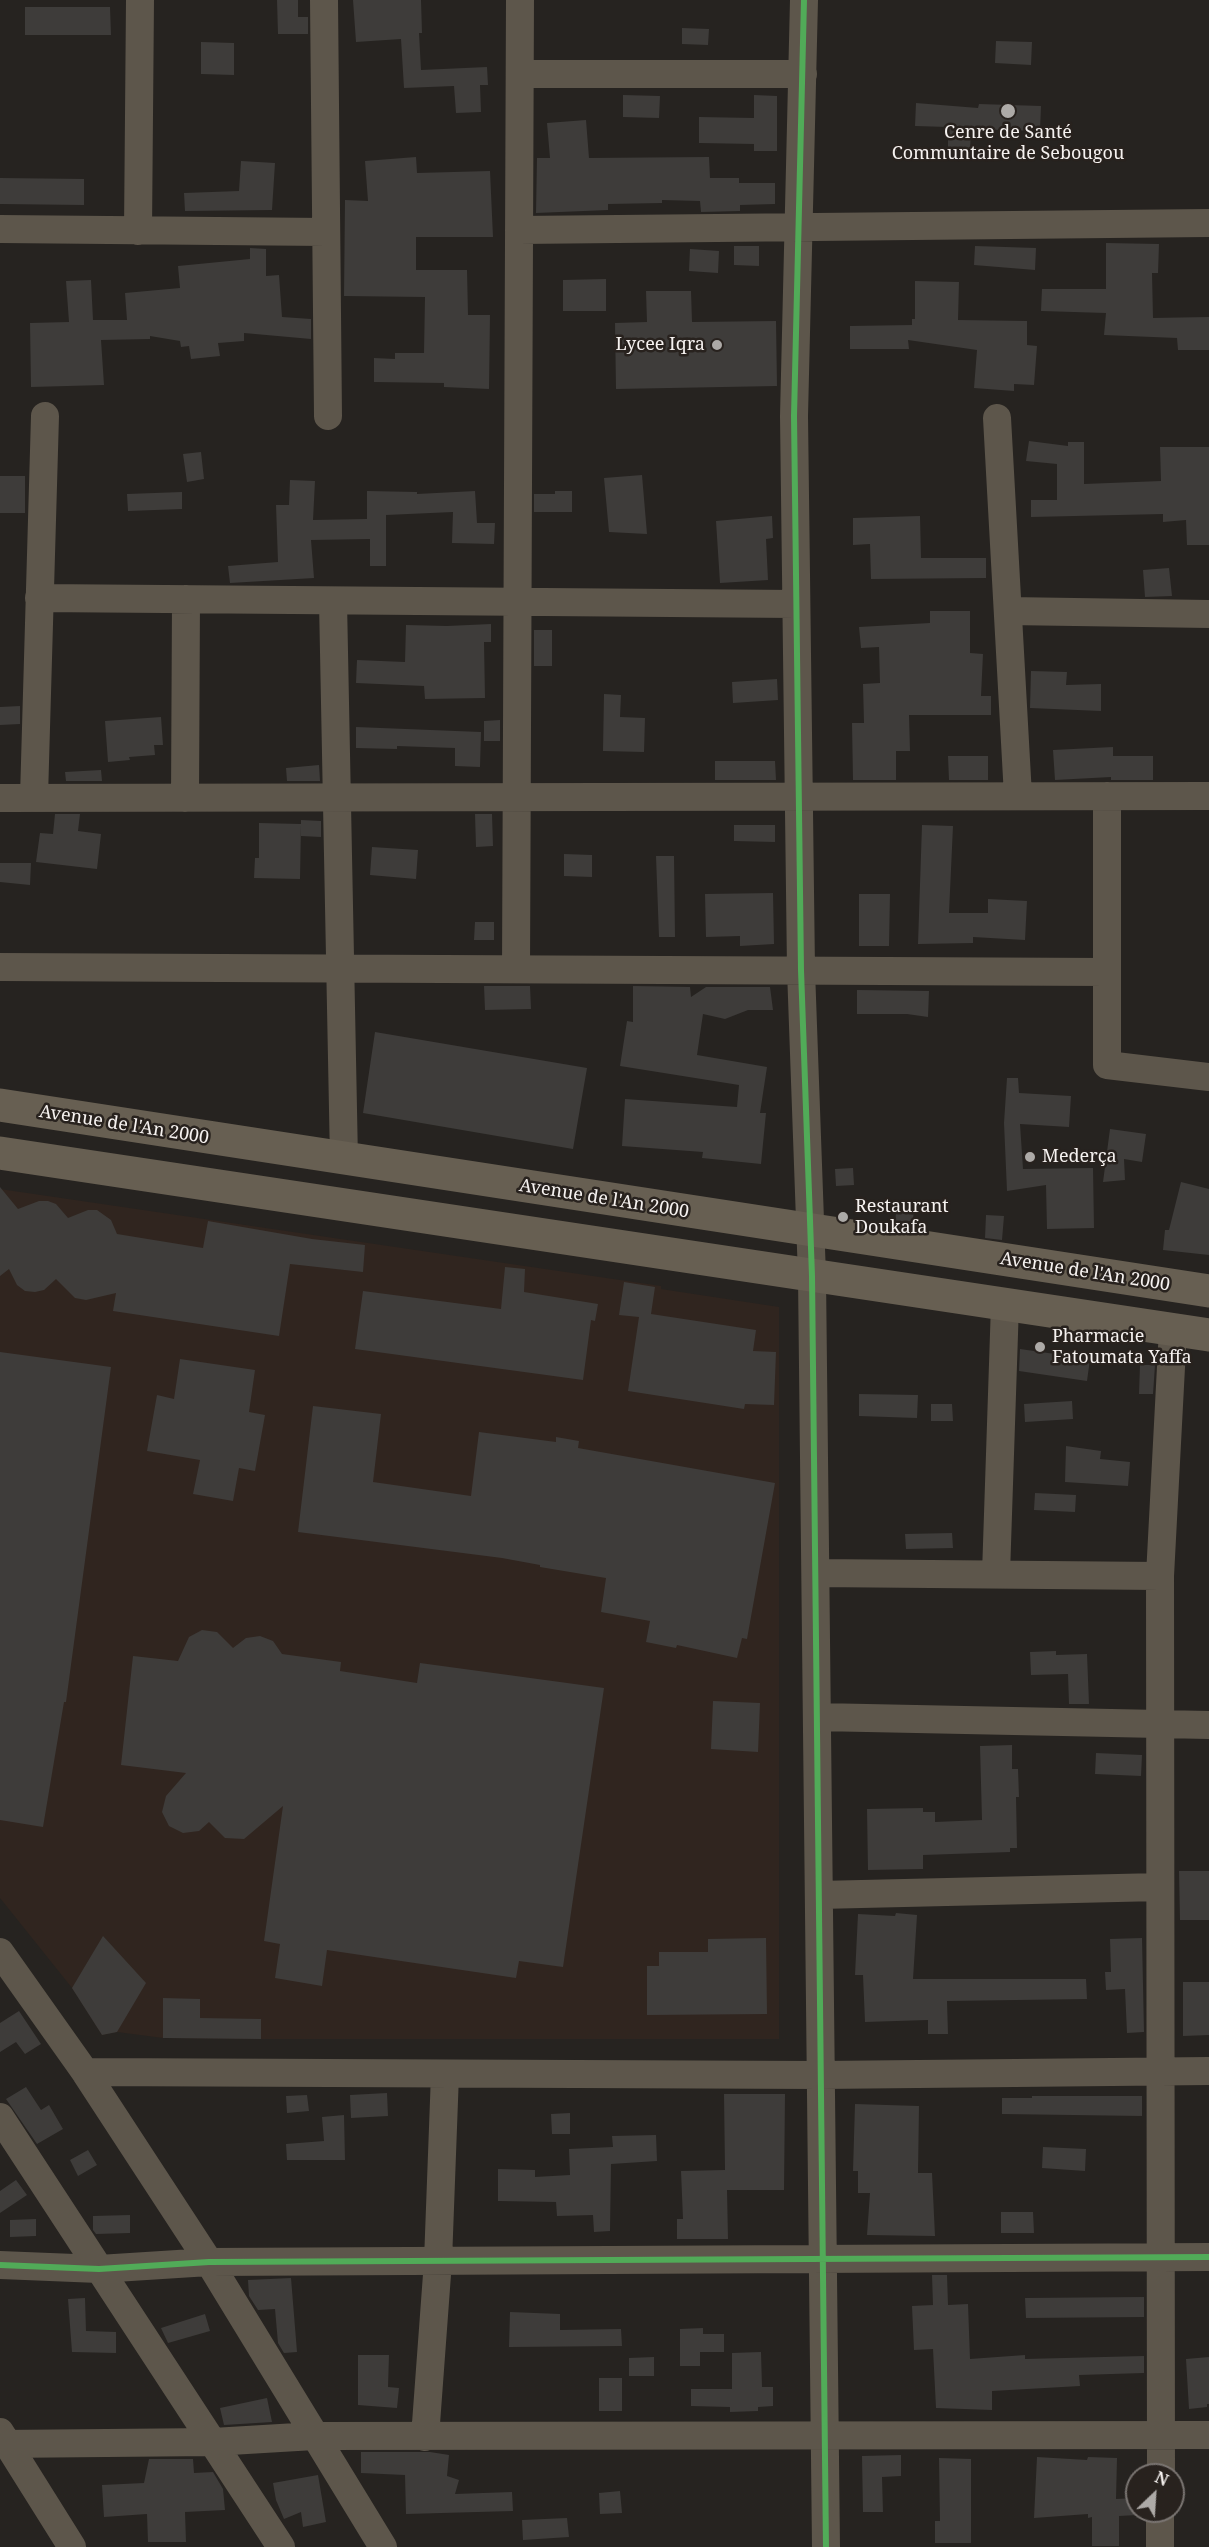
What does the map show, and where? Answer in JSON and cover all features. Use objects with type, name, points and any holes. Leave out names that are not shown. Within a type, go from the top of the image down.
[{"type":"main road","name":"Avenue de l'An 2000","points":[[0,1105],[344,1160],[1209,1291]]},
{"type":"main road","points":[[0,1153],[1209,1335]]},
{"type":"street","points":[[138,231],[140,0]]},
{"type":"street","points":[[324,0],[328,416]]},
{"type":"street","points":[[516,968],[520,0]]},
{"type":"street","points":[[804,0],[794,416],[801,970],[812,1276],[826,2547]]},
{"type":"street","points":[[520,74],[802,74]]},
{"type":"street","points":[[519,230],[1209,224]]},
{"type":"street","points":[[0,229],[326,232]]},
{"type":"street","points":[[34,798],[45,416]]},
{"type":"street","points":[[996,418],[1018,796]]},
{"type":"street","points":[[39,598],[796,604]]},
{"type":"street","points":[[185,798],[186,599]]},
{"type":"street","points":[[333,601],[344,1160]]},
{"type":"street","points":[[1008,611],[1209,614]]},
{"type":"street","points":[[1107,796],[1107,1065],[1209,1077]]},
{"type":"street","points":[[0,798],[1209,796]]},
{"type":"street","points":[[0,966],[1107,972]]},
{"type":"street","points":[[996,1575],[1005,1304]]},
{"type":"street","points":[[1161,2463],[1160,1576],[1173,1329]]},
{"type":"street","points":[[816,1573],[1160,1576]]},
{"type":"street","points":[[818,1717],[1209,1725]]},
{"type":"street","points":[[819,1895],[1160,1887]]},
{"type":"street","points":[[0,1952],[85,2073],[209,2262],[383,2547]]},
{"type":"street","points":[[85,2073],[821,2075],[1209,2071]]},
{"type":"street","points":[[425,2437],[438,2261],[445,2074]]},
{"type":"street","points":[[0,2117],[282,2547]]},
{"type":"street","points":[[0,2265],[99,2269],[209,2262],[1209,2257]]},
{"type":"street","points":[[2,2440],[213,2442],[314,2436],[1209,2435]]},
{"type":"street","points":[[2,2440],[72,2547]]},
{"type":"street","points":[[1160,2523],[1160,2547]]},
{"type":"shaded area","points":[[0,1189],[661,1286],[661,1289],[779,1307],[779,2039],[163,2038],[117,2032],[102,2035],[72,1988],[0,1898]]},
{"type":"building","points":[[277,0],[298,0],[298,17],[308,17],[308,34],[278,34]]},
{"type":"building","points":[[353,0],[421,0],[422,33],[419,33],[421,70],[487,67],[488,85],[480,85],[481,112],[456,113],[454,86],[404,88],[401,39],[356,42]]},
{"type":"building","points":[[25,7],[110,7],[111,35],[25,35]]},
{"type":"building","points":[[682,28],[709,29],[708,45],[682,44]]},
{"type":"building","points":[[996,41],[1032,42],[1031,65],[995,63]]},
{"type":"building","points":[[201,42],[234,43],[234,75],[201,74]]},
{"type":"building","points":[[623,95],[660,96],[659,118],[623,117]]},
{"type":"building","points":[[754,95],[777,96],[777,151],[754,151],[754,144],[699,143],[699,117],[754,118]]},
{"type":"building","points":[[916,103],[978,108],[979,104],[1041,106],[1040,131],[971,129],[970,152],[948,151],[948,127],[915,126]]},
{"type":"building","points":[[586,120],[589,158],[709,157],[710,178],[739,178],[739,183],[775,183],[775,204],[740,205],[740,211],[701,212],[700,201],[662,200],[662,203],[608,204],[608,210],[536,213],[537,158],[550,158],[547,123]]},
{"type":"building","points":[[416,157],[417,173],[490,171],[493,237],[416,237],[416,270],[467,270],[468,315],[490,315],[489,389],[444,387],[444,383],[374,382],[374,358],[395,359],[395,353],[424,353],[425,297],[344,296],[345,200],[368,201],[365,161]]},
{"type":"building","points":[[241,161],[275,163],[272,210],[185,211],[184,193],[239,191]]},
{"type":"building","points":[[0,178],[84,179],[84,205],[0,204]]},
{"type":"building","points":[[1106,243],[1159,244],[1158,273],[1152,273],[1153,318],[1209,317],[1209,350],[1178,350],[1177,338],[1104,335],[1106,313],[1041,311],[1042,289],[1106,289]]},
{"type":"building","points":[[734,246],[759,246],[759,266],[734,265]]},
{"type":"building","points":[[975,246],[1036,248],[1035,270],[974,265]]},
{"type":"building","points":[[250,248],[266,249],[266,276],[279,275],[282,317],[311,319],[311,339],[244,333],[244,341],[218,343],[220,356],[191,359],[189,346],[181,347],[180,341],[150,336],[150,339],[101,340],[104,385],[31,387],[30,323],[69,322],[66,281],[91,280],[93,320],[127,320],[125,293],[180,288],[178,266],[250,259]]},
{"type":"building","points":[[690,249],[719,251],[718,273],[689,271]]},
{"type":"building","points":[[606,279],[606,311],[563,311],[563,280]]},
{"type":"building","points":[[915,281],[959,282],[958,320],[1027,321],[1027,345],[1037,346],[1034,385],[1014,384],[1014,391],[974,388],[977,350],[908,340],[909,349],[850,349],[850,326],[912,325],[912,319],[915,319]]},
{"type":"building","points":[[646,291],[691,291],[692,322],[776,321],[777,386],[616,389],[615,323],[647,322]]},
{"type":"building","points":[[1029,441],[1068,446],[1068,442],[1084,442],[1084,484],[1161,481],[1160,447],[1209,447],[1209,545],[1187,545],[1186,520],[1163,522],[1163,514],[1031,517],[1031,500],[1057,500],[1057,464],[1026,461]]},
{"type":"building","points":[[201,452],[204,479],[187,482],[183,454]]},
{"type":"building","points":[[642,475],[647,534],[609,532],[604,478]]},
{"type":"building","points":[[0,476],[25,476],[25,513],[0,513]]},
{"type":"building","points":[[290,480],[315,481],[313,520],[367,519],[367,491],[417,492],[417,494],[475,491],[477,523],[495,523],[494,544],[452,543],[453,512],[386,515],[386,566],[370,566],[370,539],[311,540],[314,578],[230,583],[228,566],[278,562],[276,505],[289,505]]},
{"type":"building","points":[[555,491],[572,491],[572,512],[534,512],[534,494],[555,494]]},
{"type":"building","points":[[182,492],[182,509],[128,511],[127,494]]},
{"type":"building","points":[[772,516],[773,538],[766,539],[768,580],[720,583],[716,521]]},
{"type":"building","points":[[920,516],[921,558],[986,558],[986,578],[871,579],[870,544],[853,545],[853,518]]},
{"type":"building","points":[[1169,568],[1172,596],[1145,597],[1143,570]]},
{"type":"building","points":[[930,611],[970,611],[970,653],[983,654],[981,696],[991,696],[991,715],[909,715],[910,751],[896,751],[896,780],[853,780],[852,723],[864,723],[863,684],[880,683],[879,647],[861,648],[859,627],[930,623]]},
{"type":"building","points":[[491,624],[491,642],[484,642],[485,698],[425,699],[424,686],[356,683],[357,660],[405,662],[406,625]]},
{"type":"building","points":[[534,630],[552,630],[552,666],[534,666]]},
{"type":"building","points":[[1031,671],[1067,672],[1066,685],[1101,684],[1101,711],[1030,708]]},
{"type":"building","points":[[777,679],[778,700],[733,703],[732,682]]},
{"type":"building","points":[[604,694],[621,695],[620,717],[645,718],[644,752],[603,751]]},
{"type":"building","points":[[20,706],[20,724],[0,725],[0,707]]},
{"type":"building","points":[[161,717],[163,745],[154,745],[155,755],[129,757],[130,760],[108,762],[105,721]]},
{"type":"building","points":[[500,720],[500,741],[484,741],[484,721]]},
{"type":"building","points":[[356,727],[481,732],[480,767],[455,766],[455,748],[397,746],[397,749],[356,748]]},
{"type":"building","points":[[1113,747],[1113,756],[1153,756],[1153,780],[1111,780],[1111,777],[1055,780],[1053,750]]},
{"type":"building","points":[[948,756],[988,756],[988,780],[949,780]]},
{"type":"building","points":[[715,761],[775,761],[776,780],[715,780]]},
{"type":"building","points":[[319,765],[320,781],[287,781],[286,768]]},
{"type":"building","points":[[101,770],[102,781],[66,781],[65,772]]},
{"type":"building","points":[[55,814],[80,814],[78,831],[101,834],[97,869],[36,862],[40,833],[53,834]]},
{"type":"building","points":[[475,814],[492,814],[493,846],[476,847]]},
{"type":"building","points":[[301,820],[321,821],[321,837],[301,836]]},
{"type":"building","points":[[259,823],[301,824],[300,879],[254,878],[255,858],[259,858]]},
{"type":"building","points":[[734,825],[775,825],[775,842],[734,841]]},
{"type":"building","points":[[922,825],[953,826],[949,913],[988,913],[988,899],[1027,901],[1025,940],[973,937],[973,943],[918,944]]},
{"type":"building","points":[[372,847],[418,850],[416,879],[370,875]]},
{"type":"building","points":[[564,854],[592,855],[592,877],[564,876]]},
{"type":"building","points":[[656,856],[674,856],[675,937],[659,937]]},
{"type":"building","points":[[0,863],[31,863],[30,885],[0,882]]},
{"type":"building","points":[[773,893],[774,944],[740,946],[740,936],[706,937],[705,894]]},
{"type":"building","points":[[859,894],[890,894],[889,946],[859,946]]},
{"type":"building","points":[[475,922],[494,922],[494,940],[474,940]]},
{"type":"building","points":[[484,986],[530,986],[531,1009],[485,1010]]},
{"type":"building","points":[[633,986],[690,987],[691,997],[706,987],[770,987],[773,1010],[748,1010],[725,1019],[703,1014],[697,1055],[767,1067],[760,1113],[766,1113],[761,1164],[702,1158],[703,1152],[622,1146],[625,1099],[737,1107],[739,1085],[620,1066],[627,1021],[633,1022]]},
{"type":"building","points":[[857,990],[929,991],[928,1017],[907,1014],[857,1014]]},
{"type":"building","points":[[375,1032],[587,1068],[573,1149],[363,1113]]},
{"type":"building","points":[[1007,1078],[1018,1078],[1019,1093],[1071,1096],[1069,1127],[1020,1124],[1023,1169],[1093,1168],[1094,1228],[1047,1229],[1046,1185],[1007,1191],[1004,1123]]},
{"type":"building","points":[[1110,1129],[1146,1134],[1142,1162],[1124,1159],[1125,1180],[1103,1182]]},
{"type":"building","points":[[853,1168],[854,1185],[836,1186],[835,1169]]},
{"type":"building","points":[[1181,1182],[1209,1189],[1209,1255],[1163,1250],[1165,1230],[1169,1230]]},
{"type":"building","points":[[0,1187],[18,1209],[39,1201],[48,1201],[56,1204],[68,1218],[88,1210],[97,1210],[111,1220],[117,1234],[203,1248],[208,1221],[312,1239],[365,1245],[363,1272],[290,1264],[279,1336],[113,1311],[116,1293],[86,1300],[75,1298],[56,1279],[44,1290],[25,1291],[17,1285],[9,1269],[0,1276]]},
{"type":"building","points":[[897,1203],[915,1205],[912,1225],[895,1223]]},
{"type":"building","points":[[986,1215],[1004,1216],[1002,1240],[985,1238]]},
{"type":"building","points":[[505,1267],[525,1269],[524,1292],[598,1304],[595,1321],[591,1320],[583,1380],[355,1349],[363,1291],[501,1309]]},
{"type":"building","points":[[624,1282],[655,1287],[651,1314],[756,1330],[753,1351],[776,1352],[774,1405],[745,1404],[744,1409],[628,1391],[639,1317],[619,1315]]},
{"type":"building","points":[[1020,1349],[1090,1359],[1087,1381],[1019,1371]]},
{"type":"building","points":[[0,1352],[111,1367],[66,1702],[64,1702],[43,1827],[0,1820]]},
{"type":"building","points":[[180,1359],[255,1370],[249,1412],[265,1415],[255,1471],[239,1468],[233,1501],[193,1494],[200,1460],[147,1451],[157,1395],[174,1399]]},
{"type":"building","points":[[1140,1365],[1155,1365],[1153,1394],[1139,1394]]},
{"type":"building","points":[[859,1394],[918,1395],[917,1418],[859,1416]]},
{"type":"building","points":[[1072,1401],[1073,1419],[1025,1422],[1024,1404]]},
{"type":"building","points":[[931,1404],[952,1404],[953,1421],[931,1421]]},
{"type":"building","points":[[313,1406],[381,1414],[373,1482],[471,1496],[479,1432],[556,1442],[556,1437],[579,1441],[578,1448],[775,1483],[747,1639],[742,1638],[737,1658],[677,1645],[676,1648],[646,1642],[650,1621],[601,1612],[606,1578],[502,1558],[298,1532]]},
{"type":"building","points":[[1066,1446],[1101,1451],[1100,1459],[1130,1462],[1128,1486],[1065,1482]]},
{"type":"building","points":[[1035,1493],[1076,1495],[1075,1512],[1034,1510]]},
{"type":"building","points":[[952,1533],[953,1548],[906,1549],[905,1534]]},
{"type":"building","points":[[202,1630],[217,1632],[233,1648],[246,1638],[260,1636],[273,1641],[282,1654],[341,1662],[340,1671],[417,1683],[420,1663],[604,1688],[563,1967],[519,1961],[516,1978],[327,1950],[322,1986],[275,1978],[280,1944],[264,1941],[283,1806],[244,1839],[225,1838],[209,1822],[199,1831],[183,1833],[169,1826],[162,1812],[166,1796],[186,1773],[121,1765],[133,1656],[178,1661],[189,1637]]},
{"type":"building","points":[[1056,1651],[1056,1655],[1087,1654],[1089,1704],[1069,1704],[1068,1674],[1031,1675],[1030,1652]]},
{"type":"building","points":[[713,1701],[760,1703],[758,1752],[711,1749]]},
{"type":"building","points":[[1012,1745],[1012,1769],[1018,1769],[1017,1848],[1010,1848],[1010,1852],[923,1855],[923,1869],[868,1870],[867,1809],[923,1808],[923,1812],[935,1812],[935,1822],[982,1820],[980,1746]]},
{"type":"building","points":[[1096,1753],[1142,1755],[1141,1776],[1095,1774]]},
{"type":"building","points":[[1179,1871],[1209,1871],[1209,1920],[1180,1920]]},
{"type":"building","points":[[896,1913],[917,1915],[913,1979],[1086,1979],[1087,1999],[947,2001],[948,2034],[928,2034],[928,2020],[865,2022],[863,1975],[855,1975],[858,1914],[895,1916]]},
{"type":"building","points":[[103,1936],[146,1983],[117,2032],[102,2035],[72,1988]]},
{"type":"building","points":[[766,1938],[767,2014],[647,2015],[647,1966],[659,1966],[659,1952],[708,1952],[708,1939]]},
{"type":"building","points":[[1142,1938],[1144,2032],[1127,2033],[1125,1989],[1106,1990],[1105,1972],[1111,1972],[1110,1939]]},
{"type":"building","points":[[1183,1982],[1209,1982],[1209,2035],[1183,2036]]},
{"type":"building","points":[[163,1998],[200,1999],[200,2018],[261,2019],[261,2039],[163,2038]]},
{"type":"building","points":[[19,2011],[41,2044],[25,2054],[16,2042],[0,2052],[0,2023]]},
{"type":"building","points":[[26,2087],[41,2110],[49,2105],[63,2129],[37,2144],[6,2099]]},
{"type":"building","points":[[387,2093],[388,2116],[351,2118],[350,2095]]},
{"type":"building","points":[[724,2094],[785,2094],[784,2190],[727,2190],[728,2239],[677,2239],[677,2219],[683,2219],[681,2171],[725,2170]]},
{"type":"building","points":[[307,2095],[309,2111],[287,2113],[286,2096]]},
{"type":"building","points":[[1032,2096],[1142,2096],[1142,2116],[1002,2114],[1002,2098],[1032,2098]]},
{"type":"building","points":[[855,2104],[919,2106],[918,2173],[932,2173],[935,2236],[867,2235],[870,2193],[858,2193],[858,2171],[853,2171]]},
{"type":"building","points":[[570,2113],[570,2134],[552,2134],[551,2114]]},
{"type":"building","points":[[344,2115],[345,2160],[287,2160],[286,2144],[324,2141],[322,2117]]},
{"type":"building","points":[[656,2135],[657,2161],[611,2164],[610,2231],[594,2232],[593,2215],[557,2216],[556,2202],[498,2201],[498,2169],[535,2170],[535,2177],[570,2175],[569,2149],[613,2147],[612,2136]]},
{"type":"building","points":[[1043,2147],[1086,2149],[1085,2171],[1042,2168]]},
{"type":"building","points":[[88,2150],[97,2165],[78,2176],[70,2160]]},
{"type":"building","points":[[16,2180],[27,2195],[0,2213],[0,2191]]},
{"type":"building","points":[[1001,2212],[1033,2212],[1034,2233],[1001,2233]]},
{"type":"building","points":[[130,2215],[130,2233],[96,2234],[93,2230],[93,2216]]},
{"type":"building","points":[[36,2219],[36,2236],[10,2237],[10,2220]]},
{"type":"building","points":[[932,2275],[947,2275],[948,2305],[968,2304],[970,2359],[1025,2355],[1025,2359],[1144,2356],[1144,2373],[1079,2375],[1080,2386],[992,2391],[992,2410],[936,2408],[933,2349],[914,2350],[912,2306],[933,2305]]},
{"type":"building","points":[[291,2278],[297,2352],[284,2353],[278,2343],[275,2309],[258,2310],[249,2296],[248,2280]]},
{"type":"building","points":[[1144,2297],[1144,2317],[1026,2318],[1025,2298]]},
{"type":"building","points":[[85,2298],[86,2331],[116,2332],[116,2353],[72,2352],[68,2299]]},
{"type":"building","points":[[510,2312],[560,2314],[560,2330],[621,2329],[622,2346],[509,2347]]},
{"type":"building","points":[[205,2314],[210,2331],[168,2343],[161,2328]]},
{"type":"building","points":[[703,2328],[703,2334],[724,2334],[724,2352],[700,2352],[700,2366],[680,2366],[680,2329]]},
{"type":"building","points":[[761,2352],[762,2387],[773,2387],[773,2406],[758,2407],[758,2411],[730,2412],[730,2407],[691,2406],[691,2389],[732,2389],[732,2353]]},
{"type":"building","points":[[358,2355],[389,2355],[388,2387],[399,2388],[397,2408],[358,2405]]},
{"type":"building","points":[[654,2357],[654,2376],[629,2376],[629,2358]]},
{"type":"building","points":[[1209,2357],[1209,2404],[1207,2407],[1189,2409],[1186,2359]]},
{"type":"building","points":[[599,2378],[622,2378],[622,2411],[599,2411]]},
{"type":"building","points":[[267,2398],[272,2422],[224,2425],[220,2408]]},
{"type":"building","points":[[361,2452],[430,2452],[449,2455],[447,2476],[459,2480],[455,2494],[512,2492],[513,2511],[406,2514],[405,2475],[361,2473]]},
{"type":"building","points":[[901,2455],[901,2476],[882,2477],[883,2512],[863,2512],[862,2456]]},
{"type":"building","points":[[1037,2457],[1087,2460],[1088,2457],[1117,2458],[1116,2499],[1125,2499],[1125,2516],[1119,2516],[1119,2546],[1092,2546],[1092,2517],[1088,2518],[1088,2514],[1034,2518]]},
{"type":"building","points":[[939,2458],[971,2459],[971,2543],[935,2543],[935,2521],[940,2521]]},
{"type":"building","points":[[149,2459],[193,2459],[194,2473],[213,2472],[223,2489],[225,2510],[185,2512],[186,2542],[148,2542],[147,2514],[104,2517],[102,2485],[144,2483]]},
{"type":"building","points":[[318,2475],[326,2522],[303,2527],[301,2512],[284,2519],[276,2500],[273,2483]]},
{"type":"building","points":[[620,2491],[622,2513],[600,2514],[599,2493]]},
{"type":"building","points":[[567,2518],[569,2537],[523,2540],[522,2520]]},
{"type":"cycle path","points":[[804,0],[794,416],[801,970],[812,1276],[826,2547]]},
{"type":"cycle path","points":[[0,2265],[99,2269],[209,2262],[1209,2257]]},
{"type":"place","name":"Cenre de Santé Communtaire de Sebougou","points":[[1008,111]]},
{"type":"place","name":"Lycee Iqra","points":[[717,345]]},
{"type":"place","name":"Mederça","points":[[1030,1157]]},
{"type":"place","name":"Restaurant Doukafa","points":[[843,1217]]},
{"type":"place","name":"Pharmacie Fatoumata Yaffa","points":[[1040,1347]]}]
